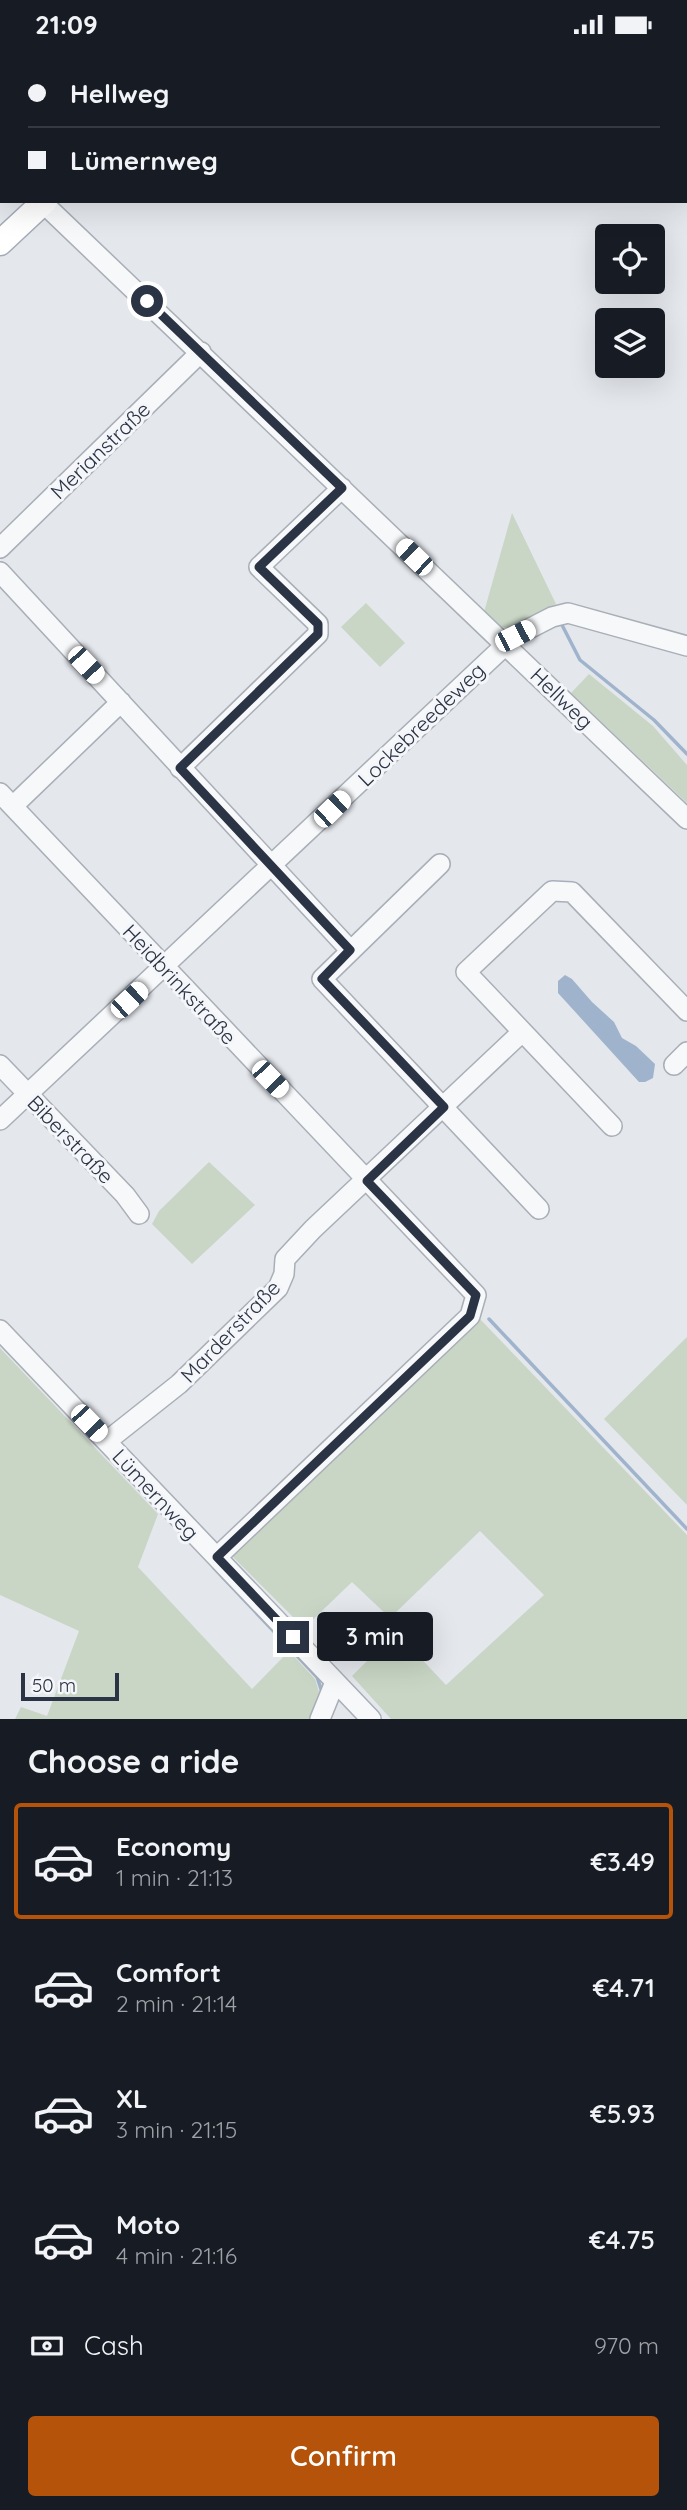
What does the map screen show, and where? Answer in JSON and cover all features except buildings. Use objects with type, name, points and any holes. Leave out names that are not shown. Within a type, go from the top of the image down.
[{"type":"main road","points":[[0,243],[42,203]]},
{"type":"street","name":"Hellweg","points":[[44,203],[687,819]]},
{"type":"street","name":"Merianstraße","points":[[0,548],[201,352]]},
{"type":"street","points":[[180,768],[318,634],[318,624],[259,567],[342,488]]},
{"type":"street","points":[[0,572],[350,950]]},
{"type":"street","name":"Lockebreedeweg","points":[[0,1120],[515,636],[552,617],[568,613],[687,646]]},
{"type":"street","points":[[6,800],[121,702]]},
{"type":"street","name":"Heidbrinkstraße","points":[[6,800],[476,1295],[470,1316],[217,1557]]},
{"type":"street","points":[[440,864],[322,979],[539,1209]]},
{"type":"street","points":[[612,1126],[466,972],[552,891],[572,893],[687,1011]]},
{"type":"street","name":"Marderstraße","points":[[107,1441],[179,1384],[278,1288],[284,1273],[285,1259],[313,1229],[367,1181],[522,1032]]},
{"type":"street","name":"Biberstraße","points":[[0,1065],[125,1195],[139,1215]]},
{"type":"street","name":"Lümernweg","points":[[0,1330],[371,1719]]},
{"type":"street","points":[[320,1719],[335,1682]]},
{"type":"green space","points":[[512,513],[556,604],[512,629],[498,626],[484,612]]},
{"type":"green space","points":[[366,603],[405,643],[380,667],[341,627]]},
{"type":"green space","points":[[589,674],[653,726],[687,765],[687,803],[571,693]]},
{"type":"green space","points":[[209,1162],[255,1205],[192,1264],[152,1224],[159,1211]]},
{"type":"green space","points":[[479,1318],[687,1535],[687,1719],[391,1719],[352,1676],[396,1632],[446,1685],[544,1595],[480,1531],[390,1618],[352,1582],[304,1628],[229,1553]]},
{"type":"green space","points":[[687,1337],[687,1505],[604,1419]]},
{"type":"green space","points":[[0,1348],[158,1514],[138,1567],[252,1689],[289,1651],[315,1679],[319,1692],[309,1719],[15,1719],[21,1707],[47,1716],[79,1631],[0,1595]]},
{"type":"water","points":[[565,975],[614,1022],[622,1038],[636,1046],[655,1064],[653,1078],[639,1082],[558,993],[558,981]]},
{"type":"waterway","points":[[562,625],[580,660],[654,720],[687,754]]},
{"type":"waterway","points":[[489,1319],[687,1529]]},
{"type":"waterway","points":[[214,1568],[317,1677],[322,1692]]},
{"type":"route","points":[[147,301],[342,488],[259,567],[318,624],[318,634],[180,768],[350,950],[322,979],[444,1107],[367,1181],[476,1295],[470,1316],[217,1557],[293,1637]]}]
